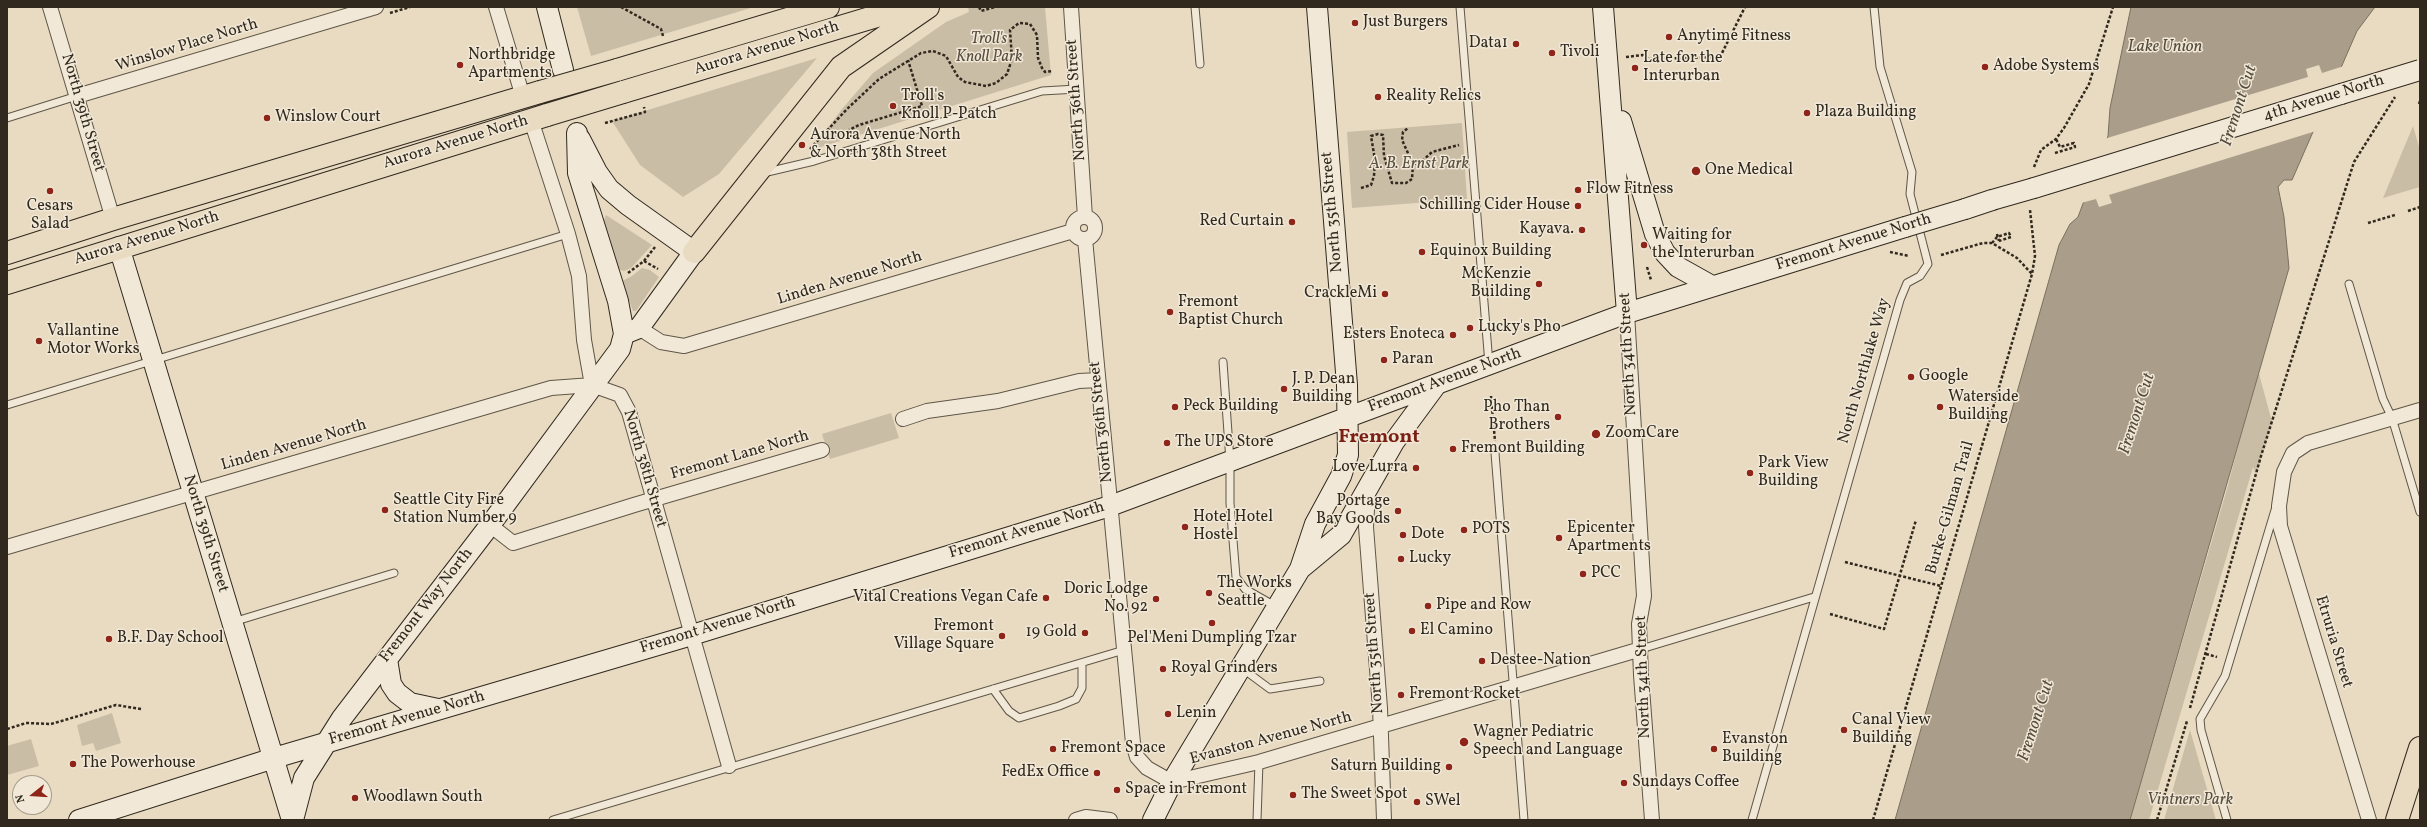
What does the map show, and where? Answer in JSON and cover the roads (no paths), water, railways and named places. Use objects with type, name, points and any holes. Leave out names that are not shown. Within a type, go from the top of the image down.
[{"type":"main road","points":[[547,7],[563,70]]},
{"type":"main road","name":"Aurora Avenue North","points":[[7,253],[113,219],[828,7]]},
{"type":"main road","name":"Aurora Avenue North","points":[[7,283],[119,247],[623,92],[907,7]]},
{"type":"main road","points":[[631,331],[618,301],[612,276],[578,173],[577,133],[597,172],[609,189],[628,206],[694,252],[841,67],[928,7]]},
{"type":"main road","name":"North 35th Street","points":[[1300,570],[1315,524],[1346,464],[1349,417],[1317,7]]},
{"type":"main road","name":"North 34th Street","points":[[1603,7],[1626,313]]},
{"type":"main road","name":"4th Avenue North","points":[[2033,181],[2229,128],[2420,70]]},
{"type":"main road","points":[[1609,72],[1625,135],[1655,234],[1670,260],[1702,284]]},
{"type":"main road","name":"Fremont Avenue North","points":[[79,820],[274,758],[692,635],[1110,506],[1702,284],[1965,209],[2033,181]]},
{"type":"main road","name":"North 39th Street","points":[[119,247],[192,494],[292,820]]},
{"type":"main road","name":"Fremont Way North","points":[[292,820],[304,778],[325,743],[387,658],[490,525],[567,422],[592,385],[620,349],[631,331],[694,252]]},
{"type":"main road","points":[[1153,820],[1172,782],[1300,570],[1341,535],[1394,442],[1436,384]]},
{"type":"main road","points":[[387,658],[391,684],[397,693],[410,703],[440,709]]},
{"type":"main road","points":[[2397,820],[2420,748]]},
{"type":"street","name":"North 39th Street","points":[[50,7],[113,219]]},
{"type":"street","name":"Winslow Place North","points":[[77,96],[376,7]]},
{"type":"street","points":[[496,7],[532,94]]},
{"type":"street","name":"North 36th Street","points":[[1071,7],[1085,217]]},
{"type":"street","points":[[539,118],[579,276],[584,340],[592,385]]},
{"type":"street","points":[[1085,217],[1093,221],[1095,228],[1093,235],[1079,235],[1073,226],[1076,220],[1085,217]]},
{"type":"street","name":"North 36th Street","points":[[1079,235],[1098,380],[1134,750],[1144,765],[1172,782]]},
{"type":"street","name":"Linden Avenue North","points":[[631,331],[661,342],[684,346],[1079,235]]},
{"type":"street","name":"North 34th Street","points":[[1626,313],[1644,596],[1639,624],[1652,820]]},
{"type":"street","points":[[903,419],[927,412],[998,401],[1079,382],[1098,380]]},
{"type":"street","name":"Linden Avenue North","points":[[7,547],[551,388],[592,385]]},
{"type":"street","name":"North 38th Street","points":[[592,385],[620,395],[629,412],[729,766]]},
{"type":"street","name":"Etruria Street","points":[[2369,820],[2280,526],[2281,491],[2284,472],[2294,453],[2308,443],[2420,410]]},
{"type":"street","name":"Fremont Lane North","points":[[490,525],[513,543],[653,499],[822,450]]},
{"type":"street","name":"North 35th Street","points":[[1369,486],[1366,527],[1380,727],[1384,820]]},
{"type":"street","name":"Evanston Avenue North","points":[[1172,782],[1259,762],[1641,649]]},
{"type":"street","points":[[1076,820],[1086,817],[1110,820]]},
{"type":"lane","points":[[1195,7],[1200,64]]},
{"type":"lane","points":[[1460,7],[1489,365]]},
{"type":"lane","name":"North Northlake Way","points":[[1752,820],[1814,597],[1900,300],[1907,283],[1920,276],[1928,264],[1910,194],[1912,172],[1880,67],[1874,7]]},
{"type":"lane","points":[[757,174],[814,161],[1042,91],[1077,89]]},
{"type":"lane","points":[[7,118],[77,96]]},
{"type":"lane","points":[[7,405],[153,362],[568,234]]},
{"type":"lane","points":[[2349,284],[2383,399],[2392,418],[2420,512]]},
{"type":"lane","points":[[1223,362],[1230,461],[1230,503],[1236,577],[1245,589],[1277,607]]},
{"type":"lane","points":[[1495,453],[1524,820]]},
{"type":"lane","points":[[2227,820],[2201,730],[2200,719],[2225,676],[2281,491]]},
{"type":"lane","points":[[232,623],[394,573]]},
{"type":"lane","name":"Evanston Avenue North","points":[[1641,649],[1814,597]]},
{"type":"lane","points":[[553,820],[729,766],[1124,650]]},
{"type":"lane","points":[[992,689],[1009,711],[1019,718],[1076,699],[1082,688],[1082,663]]},
{"type":"lane","points":[[1241,667],[1270,689],[1320,681]]},
{"type":"lane","points":[[1257,820],[1259,762]]},
{"type":"water","points":[[2131,7],[2375,7],[2357,31],[2292,180],[2284,180],[2278,187],[2284,217],[2289,268],[2130,820],[1895,820],[2059,245],[2070,224],[2078,217],[2108,136],[2110,108]]},
{"type":"tunnel","points":[[563,70],[577,133]]},
{"type":"place","name":"Just Burgers","points":[[1355,23]]},
{"type":"place","name":"Anytime Fitness","points":[[1669,37]]},
{"type":"place","name":"Data1","points":[[1516,44]]},
{"type":"place","name":"Tivoli","points":[[1552,53]]},
{"type":"place","name":"Northbridge Apartments","points":[[460,65]]},
{"type":"place","name":"Adobe Systems","points":[[1985,67]]},
{"type":"place","name":"Late for the Interurban","points":[[1635,68]]},
{"type":"place","name":"Reality Relics","points":[[1378,97]]},
{"type":"place","name":"Troll's Knoll P-Patch","points":[[893,106]]},
{"type":"place","name":"Plaza Building","points":[[1807,113]]},
{"type":"place","name":"Winslow Court","points":[[267,118]]},
{"type":"place","name":"Aurora Avenue North & North 38th Street","points":[[802,145]]},
{"type":"place","name":"One Medical","points":[[1696,171]]},
{"type":"place","name":"Flow Fitness","points":[[1578,190]]},
{"type":"place","name":"Cesars Salad","points":[[50,191]]},
{"type":"place","name":"Schilling Cider House","points":[[1578,206]]},
{"type":"place","name":"Red Curtain","points":[[1292,222]]},
{"type":"place","name":"Kayava.","points":[[1582,230]]},
{"type":"place","name":"Waiting for the Interurban","points":[[1644,245]]},
{"type":"place","name":"Equinox Building","points":[[1422,252]]},
{"type":"place","name":"McKenzie Building","points":[[1539,284]]},
{"type":"place","name":"CrackleMi","points":[[1385,294]]},
{"type":"place","name":"Fremont Baptist Church","points":[[1170,312]]},
{"type":"place","name":"Lucky's Pho","points":[[1470,328]]},
{"type":"place","name":"Esters Enoteca","points":[[1453,335]]},
{"type":"place","name":"Vallantine Motor Works","points":[[39,341]]},
{"type":"place","name":"Paran","points":[[1384,360]]},
{"type":"place","name":"Google","points":[[1911,377]]},
{"type":"place","name":"J. P. Dean Building","points":[[1284,389]]},
{"type":"place","name":"Peck Building","points":[[1175,407]]},
{"type":"place","name":"Waterside Building","points":[[1940,407]]},
{"type":"place","name":"Pho Than Brothers","points":[[1558,417]]},
{"type":"place","name":"ZoomCare","points":[[1596,434]]},
{"type":"place","name":"The UPS Store","points":[[1167,443]]},
{"type":"place","name":"Fremont Building","points":[[1453,449]]},
{"type":"place","name":"Love Lurra","points":[[1416,468]]},
{"type":"place","name":"Park View Building","points":[[1750,473]]},
{"type":"place","name":"Seattle City Fire Station Number 9","points":[[385,510]]},
{"type":"place","name":"Portage Bay Goods","points":[[1398,511]]},
{"type":"place","name":"Hotel Hotel Hostel","points":[[1185,527]]},
{"type":"place","name":"POTS","points":[[1464,530]]},
{"type":"place","name":"Dote","points":[[1403,535]]},
{"type":"place","name":"Epicenter Apartments","points":[[1559,538]]},
{"type":"place","name":"Lucky","points":[[1401,559]]},
{"type":"place","name":"PCC","points":[[1583,574]]},
{"type":"place","name":"The Works Seattle","points":[[1209,593]]},
{"type":"place","name":"Vital Creations Vegan Cafe","points":[[1046,598]]},
{"type":"place","name":"Doric Lodge No. 92","points":[[1156,599]]},
{"type":"place","name":"Pipe and Row","points":[[1428,606]]},
{"type":"place","name":"Pel'Meni Dumpling Tzar","points":[[1212,623]]},
{"type":"place","name":"El Camino","points":[[1412,631]]},
{"type":"place","name":"19 Gold","points":[[1085,633]]},
{"type":"place","name":"Fremont Village Square","points":[[1002,636]]},
{"type":"place","name":"B.F. Day School","points":[[109,639]]},
{"type":"place","name":"Destee-Nation","points":[[1482,661]]},
{"type":"place","name":"Royal Grinders","points":[[1163,669]]},
{"type":"place","name":"Fremont Rocket","points":[[1401,695]]},
{"type":"place","name":"Lenin","points":[[1168,714]]},
{"type":"place","name":"Canal View Building","points":[[1844,730]]},
{"type":"place","name":"Wagner Pediatric Speech and Language","points":[[1464,742]]},
{"type":"place","name":"Fremont Space","points":[[1053,749]]},
{"type":"place","name":"Evanston Building","points":[[1714,749]]},
{"type":"place","name":"The Powerhouse","points":[[73,764]]},
{"type":"place","name":"Saturn Building","points":[[1449,767]]},
{"type":"place","name":"FedEx Office","points":[[1097,773]]},
{"type":"place","name":"Sundays Coffee","points":[[1624,783]]},
{"type":"place","name":"Space in Fremont","points":[[1117,790]]},
{"type":"place","name":"The Sweet Spot","points":[[1293,795]]},
{"type":"place","name":"Woodlawn South","points":[[355,798]]},
{"type":"place","name":"SWel","points":[[1417,802]]},
{"type":"district","name":"Fremont","points":[[1379,438]]},
{"type":"park label","name":"Troll's Knoll Park","points":[[989,49]]},
{"type":"park label","name":"A. B. Ernst Park","points":[[1419,165]]},
{"type":"park label","name":"Vintners Park","points":[[2190,801]]},
{"type":"water label","name":"Lake Union","points":[[2165,48]]},
{"type":"water label","name":"Fremont Cut","points":[[2240,106]]},
{"type":"water label","name":"Fremont Cut","points":[[2138,414]]},
{"type":"water label","name":"Fremont Cut","points":[[2037,721]]}]
